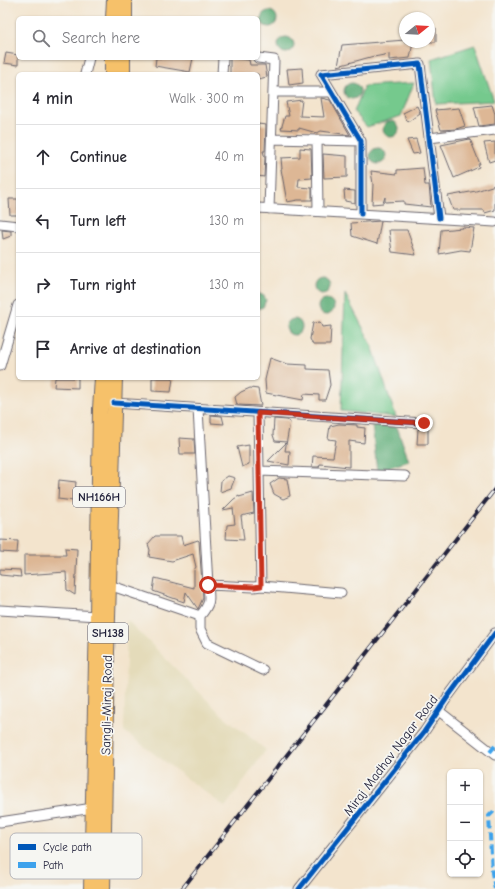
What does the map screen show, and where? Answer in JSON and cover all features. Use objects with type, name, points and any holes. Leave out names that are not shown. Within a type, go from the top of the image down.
[{"type":"highway","points":[[116,6],[124,16]]},
{"type":"highway","points":[[112,60],[112,72]]},
{"type":"highway","points":[[123,72],[124,60]]},
{"type":"highway","name":"Sangli-Miraj Road","points":[[92,833],[100,409],[102,380]]},
{"type":"highway","name":"Sangli-Miraj Road","points":[[104,833],[115,380]]},
{"type":"highway","name":"Sangli-Miraj Road","points":[[91,879],[91,889]]},
{"type":"highway","name":"Sangli-Miraj Road","points":[[103,879],[103,889]]},
{"type":"street","points":[[108,16],[116,6]]},
{"type":"street","points":[[260,58],[274,60],[269,209]]},
{"type":"street","points":[[86,72],[88,60]]},
{"type":"street","points":[[222,72],[223,60]]},
{"type":"street","points":[[361,214],[361,141],[321,74],[420,64],[439,218]]},
{"type":"street","points":[[273,92],[331,92]]},
{"type":"street","points":[[429,138],[495,130]]},
{"type":"street","points":[[272,139],[361,141]]},
{"type":"street","points":[[317,140],[318,212]]},
{"type":"street","points":[[260,208],[495,222]]},
{"type":"street","points":[[0,224],[16,226]]},
{"type":"street","points":[[0,366],[16,312]]},
{"type":"street","points":[[114,403],[424,423]]},
{"type":"street","points":[[198,409],[210,600],[206,609],[200,616],[200,629],[207,643],[263,670]]},
{"type":"street","points":[[258,413],[261,586]]},
{"type":"street","points":[[259,470],[405,476]]},
{"type":"street","points":[[109,585],[200,616]]},
{"type":"street","points":[[208,585],[261,586],[341,593]]},
{"type":"street","points":[[0,610],[97,616]]},
{"type":"street","name":"Miraj Madhav Nagar Road","points":[[300,889],[424,732],[447,698],[495,634]]},
{"type":"street","points":[[439,711],[495,755]]},
{"type":"street","points":[[0,822],[92,808]]},
{"type":"shaded area","points":[[127,620],[220,713],[266,750],[225,807],[124,731]]},
{"type":"green space","points":[[266,11],[272,11],[277,16],[275,25],[272,27],[266,27],[261,22],[261,16]]},
{"type":"green space","points":[[283,37],[289,37],[294,42],[292,51],[289,53],[283,53],[278,48],[278,42]]},
{"type":"green space","points":[[475,45],[494,101],[436,104],[431,59]]},
{"type":"green space","points":[[349,83],[355,83],[360,88],[358,97],[355,99],[349,99],[344,94],[344,88]]},
{"type":"green space","points":[[414,83],[401,116],[367,127],[354,112],[364,86]]},
{"type":"green space","points":[[388,121],[394,121],[399,126],[397,135],[394,137],[388,137],[383,132],[383,126]]},
{"type":"green space","points":[[375,148],[381,148],[386,153],[384,162],[381,164],[375,164],[370,159],[370,153]]},
{"type":"green space","points":[[319,278],[325,278],[330,283],[328,292],[325,294],[319,294],[314,289],[314,283]]},
{"type":"green space","points":[[260,294],[264,296],[266,300],[263,307],[260,308]]},
{"type":"green space","points":[[345,294],[371,343],[396,417],[341,411]]},
{"type":"green space","points":[[323,299],[329,299],[334,304],[332,313],[329,315],[323,315],[318,310],[318,304]]},
{"type":"green space","points":[[291,319],[297,319],[302,324],[300,333],[297,335],[291,335],[286,330],[286,324]]},
{"type":"green space","points":[[372,425],[397,427],[409,461],[377,471]]},
{"type":"building","points":[[436,28],[436,42],[435,42]]},
{"type":"building","points":[[399,40],[399,48],[412,48],[410,58],[389,60],[389,54],[374,56],[338,66],[342,45]]},
{"type":"building","points":[[6,53],[16,55],[18,65],[4,63]]},
{"type":"building","points":[[156,60],[193,60],[190,72],[155,66]]},
{"type":"building","points":[[230,60],[249,60],[250,65],[265,65],[267,77],[260,79],[260,72],[230,72]]},
{"type":"building","points":[[302,68],[303,83],[289,85],[287,69]]},
{"type":"building","points":[[321,98],[330,100],[350,135],[321,131],[317,133],[299,128],[299,130],[281,129],[285,116],[289,116],[286,102],[302,100],[300,116],[324,117]]},
{"type":"building","points":[[492,105],[495,114],[495,124],[479,126],[474,107]]},
{"type":"building","points":[[417,106],[420,113],[408,122],[403,113]]},
{"type":"building","points":[[459,108],[465,126],[456,129],[441,130],[435,110]]},
{"type":"building","points":[[260,124],[266,125],[265,151],[263,151],[265,158],[264,177],[260,176]]},
{"type":"building","points":[[416,139],[420,153],[413,154],[407,140]]},
{"type":"building","points":[[470,139],[480,164],[478,164],[479,167],[454,178],[441,145]]},
{"type":"building","points":[[495,142],[495,160],[489,162],[484,143]]},
{"type":"building","points":[[300,148],[311,149],[312,178],[299,179],[298,187],[312,188],[312,200],[287,202],[281,169],[281,158],[300,157]]},
{"type":"building","points":[[323,154],[347,156],[347,177],[324,178]]},
{"type":"building","points":[[423,168],[425,185],[429,185],[431,207],[404,204],[404,201],[385,202],[385,197],[383,203],[372,204],[373,184],[371,171],[397,174],[397,170]]},
{"type":"building","points":[[495,185],[495,210],[485,213],[484,210],[453,210],[448,196],[476,191]]},
{"type":"building","points":[[344,190],[355,191],[355,203],[345,201]]},
{"type":"building","points":[[9,199],[16,199],[16,215],[10,215]]},
{"type":"building","points":[[381,221],[377,244],[352,236],[351,223]]},
{"type":"building","points":[[463,227],[474,228],[470,251],[461,250],[439,254],[441,230]]},
{"type":"building","points":[[2,230],[11,231],[11,236],[3,239]]},
{"type":"building","points":[[389,230],[407,230],[416,255],[392,252]]},
{"type":"building","points":[[320,322],[322,327],[331,326],[330,345],[313,345],[310,339],[313,323]]},
{"type":"building","points":[[270,358],[287,364],[307,365],[307,369],[328,370],[330,385],[325,400],[319,400],[319,395],[304,394],[303,400],[266,393],[265,380]]},
{"type":"building","points":[[55,380],[78,380],[78,388],[54,387]]},
{"type":"building","points":[[152,380],[173,380],[171,392],[152,391]]},
{"type":"building","points":[[250,388],[258,389],[261,406],[237,405],[235,397],[241,392]]},
{"type":"building","points":[[211,415],[222,416],[224,424],[211,423]]},
{"type":"building","points":[[274,419],[287,420],[290,422],[287,442],[275,441],[273,435]]},
{"type":"building","points":[[339,424],[357,425],[357,427],[365,428],[364,443],[349,441],[349,467],[320,464],[319,467],[312,467],[313,456],[333,457],[336,440],[328,439],[330,426]]},
{"type":"building","points":[[428,427],[428,444],[417,444],[418,429]]},
{"type":"building","points":[[179,438],[194,439],[195,454],[180,454]]},
{"type":"building","points":[[286,443],[285,451],[290,451],[289,465],[268,461]]},
{"type":"building","points":[[249,445],[249,464],[242,467],[237,447]]},
{"type":"building","points":[[228,476],[235,478],[231,488],[220,492],[221,481]]},
{"type":"building","points":[[279,478],[287,479],[290,496],[283,499],[274,494],[270,484]]},
{"type":"building","points":[[59,480],[76,482],[74,501],[58,499]]},
{"type":"building","points":[[253,493],[254,513],[241,516],[244,540],[226,539],[227,525],[235,524],[233,508],[223,510],[239,496]]},
{"type":"building","points":[[155,536],[181,536],[183,545],[198,540],[199,541],[203,598],[198,609],[186,592],[184,602],[153,591],[155,578],[194,588],[194,570],[196,567],[193,554],[172,561],[149,557],[150,550],[148,544]]},
{"type":"building","points":[[0,540],[18,541],[17,553],[0,552]]},
{"type":"building","points":[[65,548],[77,549],[75,595],[67,590],[66,572],[24,575],[24,555],[66,555]]},
{"type":"building","points":[[0,569],[20,570],[21,577],[0,575]]},
{"type":"railway","points":[[182,889],[495,489]]},
{"type":"marked path","points":[[490,752],[495,746]]},
{"type":"marked path","points":[[495,810],[489,816],[492,873],[495,889]]},
{"type":"cycle path","points":[[361,214],[361,141],[321,74],[420,64],[439,218]]},
{"type":"cycle path","points":[[114,403],[424,423]]},
{"type":"cycle path","points":[[299,889],[424,732],[495,633]]},
{"type":"route","points":[[208,585],[261,586],[258,413],[424,423]]}]
